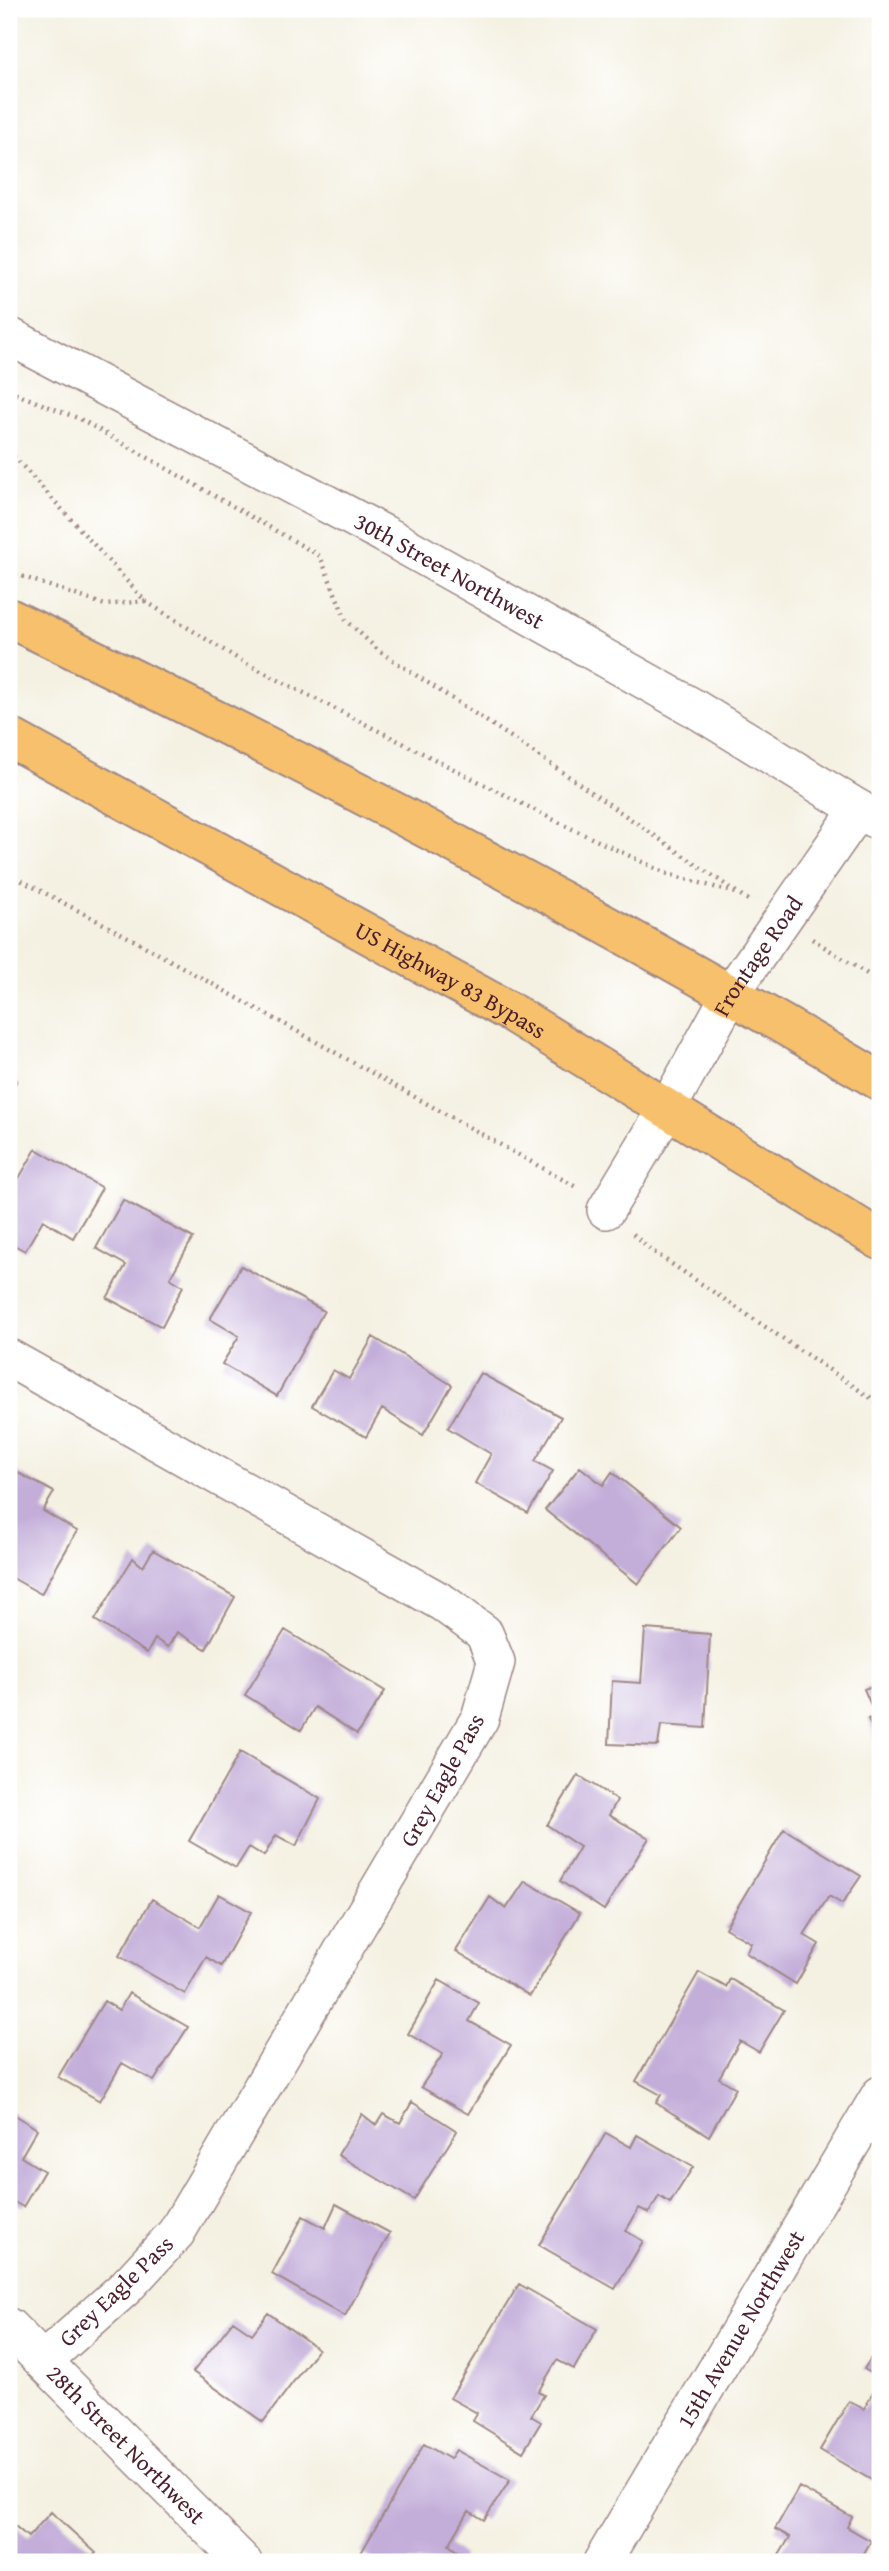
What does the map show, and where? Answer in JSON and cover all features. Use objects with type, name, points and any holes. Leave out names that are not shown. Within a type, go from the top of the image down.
[{"type":"highway","points":[[9,618],[356,792],[731,993],[880,1081]]},
{"type":"highway","name":"US Highway 83 Bypass","points":[[9,737],[512,1013],[880,1240]]},
{"type":"street","name":"30th Street Northwest","points":[[9,336],[384,534],[694,708],[869,815]]},
{"type":"street","name":"Frontage Road","points":[[606,1210],[667,1109],[731,993],[780,919],[869,815]]},
{"type":"street","name":"Grey Eagle Pass","points":[[9,1358],[443,1604],[484,1633],[496,1662],[480,1718],[176,2233],[125,2288],[43,2361]]},
{"type":"street","name":"15th Avenue Northwest","points":[[602,2562],[880,2095]]},
{"type":"street","name":"28th Street Northwest","points":[[9,2328],[243,2562]]},
{"type":"path","points":[[9,391],[80,419],[320,556],[346,620],[379,651],[520,743],[740,894],[880,982]]},
{"type":"path","points":[[9,451],[145,601],[243,662],[566,827],[668,874],[740,894]]},
{"type":"path","points":[[9,572],[104,605],[145,601]]},
{"type":"path","points":[[9,874],[142,944],[567,1182],[606,1210],[651,1250],[880,1404]]},
{"type":"building","points":[[9,1075],[17,1080],[9,1095]]},
{"type":"building","points":[[36,1149],[102,1188],[73,1238],[43,1220],[25,1251],[9,1242],[9,1188],[12,1190]]},
{"type":"building","points":[[123,1200],[193,1238],[170,1278],[183,1286],[162,1327],[107,1298],[126,1265],[96,1248]]},
{"type":"building","points":[[241,1266],[324,1311],[277,1396],[222,1364],[239,1336],[210,1319]]},
{"type":"building","points":[[373,1337],[452,1385],[423,1435],[382,1409],[366,1437],[312,1406],[333,1370],[349,1379]]},
{"type":"building","points":[[480,1373],[561,1417],[535,1461],[553,1471],[528,1513],[475,1483],[491,1454],[448,1428]]},
{"type":"building","points":[[580,1467],[603,1485],[612,1472],[681,1527],[638,1584],[545,1510]]},
{"type":"building","points":[[9,1468],[54,1492],[43,1511],[77,1531],[41,1594],[9,1576]]},
{"type":"building","points":[[153,1550],[235,1597],[206,1649],[177,1632],[168,1647],[155,1639],[147,1653],[95,1620],[133,1558],[143,1567]]},
{"type":"building","points":[[645,1629],[710,1634],[705,1728],[661,1725],[658,1746],[609,1744],[612,1681],[641,1683]]},
{"type":"building","points":[[285,1630],[385,1691],[357,1734],[315,1707],[301,1730],[245,1695]]},
{"type":"building","points":[[880,1683],[880,1748],[868,1719],[876,1717],[864,1689]]},
{"type":"building","points":[[240,1752],[320,1799],[296,1846],[276,1835],[264,1856],[249,1847],[236,1868],[189,1841]]},
{"type":"building","points":[[578,1775],[617,1800],[609,1815],[649,1838],[604,1910],[560,1881],[580,1847],[547,1825]]},
{"type":"building","points":[[784,1829],[861,1876],[842,1904],[829,1896],[804,1935],[819,1944],[796,1984],[746,1953],[751,1943],[725,1928]]},
{"type":"building","points":[[525,1881],[580,1913],[530,1996],[456,1951],[490,1897],[506,1909]]},
{"type":"building","points":[[219,1894],[251,1912],[221,1966],[206,1957],[185,1994],[119,1956],[152,1899],[200,1927]]},
{"type":"building","points":[[699,1972],[726,1987],[730,1979],[784,2010],[759,2052],[740,2041],[719,2078],[736,2088],[709,2136],[656,2103],[661,2095],[636,2081]]},
{"type":"building","points":[[439,1980],[479,2003],[469,2021],[511,2045],[468,2114],[421,2087],[443,2054],[408,2034]]},
{"type":"building","points":[[129,1993],[188,2027],[154,2081],[122,2063],[100,2101],[58,2077],[104,2001],[119,2010]]},
{"type":"building","points":[[412,2102],[457,2131],[414,2200],[338,2155],[362,2114],[376,2125],[383,2114],[400,2123]]},
{"type":"building","points":[[9,2111],[37,2129],[21,2157],[44,2171],[23,2207],[9,2199]]},
{"type":"building","points":[[606,2133],[631,2147],[637,2135],[693,2167],[670,2203],[659,2196],[649,2213],[639,2208],[626,2231],[643,2241],[615,2289],[539,2245]]},
{"type":"building","points":[[336,2204],[390,2233],[345,2316],[272,2274],[303,2216],[325,2228]]},
{"type":"building","points":[[519,2284],[597,2329],[574,2369],[557,2360],[538,2392],[544,2395],[531,2416],[541,2422],[523,2452],[473,2421],[477,2413],[450,2398]]},
{"type":"building","points":[[268,2313],[318,2349],[263,2422],[193,2372],[233,2321],[252,2334]]},
{"type":"building","points":[[880,2344],[880,2378],[864,2369]]},
{"type":"building","points":[[880,2380],[880,2485],[820,2450],[849,2401],[864,2409]]},
{"type":"building","points":[[424,2444],[450,2459],[456,2450],[510,2480],[484,2520],[469,2511],[449,2545],[463,2556],[459,2562],[377,2562],[361,2553]]},
{"type":"building","points":[[799,2487],[852,2517],[847,2527],[871,2541],[859,2562],[775,2562],[790,2537],[775,2529]]},
{"type":"building","points":[[51,2512],[96,2553],[88,2562],[9,2562],[9,2521],[28,2537]]}]
